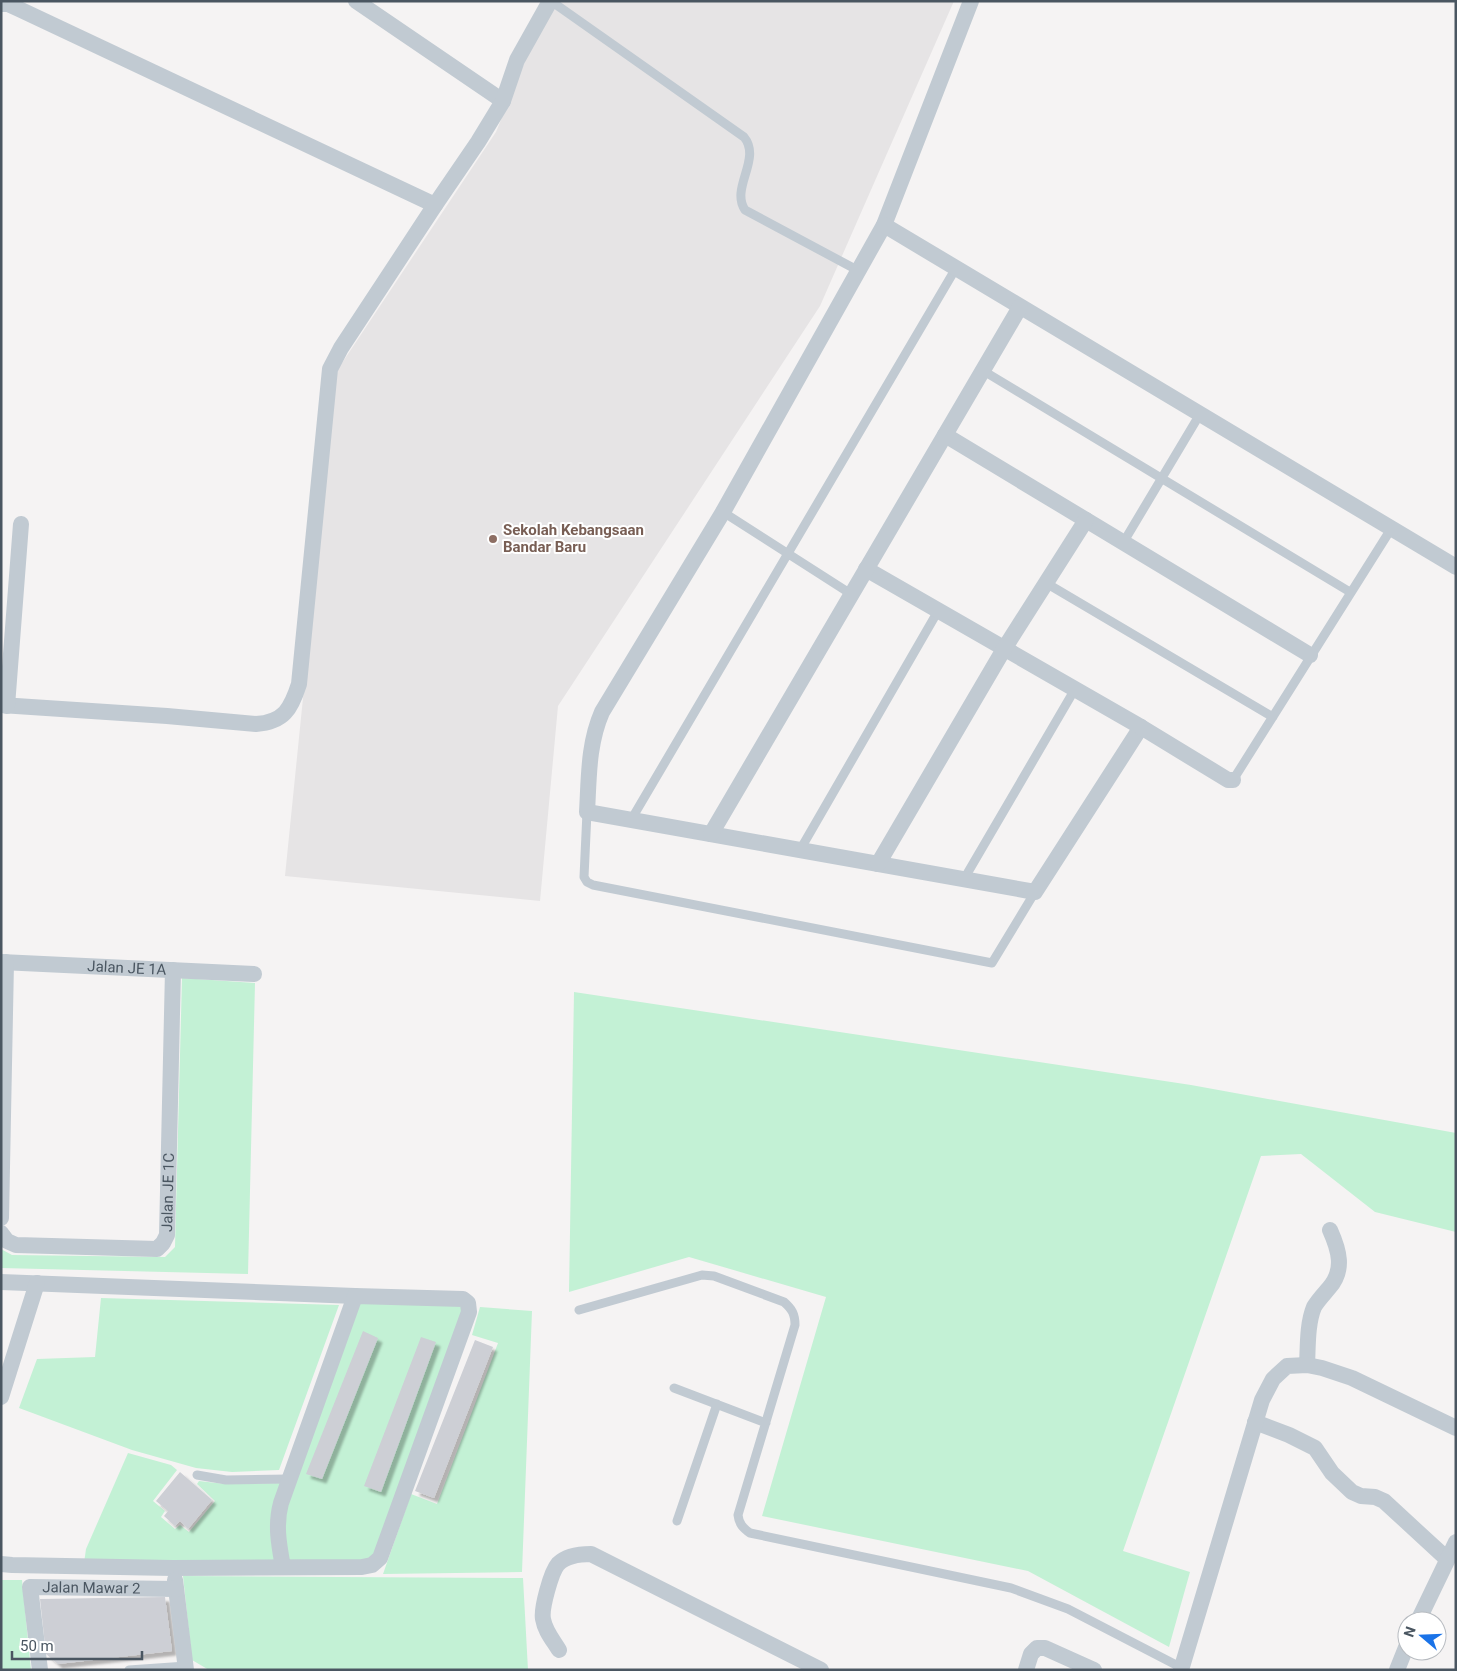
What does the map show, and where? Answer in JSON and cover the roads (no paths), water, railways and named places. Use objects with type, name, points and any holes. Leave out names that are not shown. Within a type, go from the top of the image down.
[{"type":"street","points":[[356,1],[503,102]]},
{"type":"street","points":[[21,524],[4,706],[167,716],[256,724],[267,724],[278,720],[286,713],[294,702],[300,684],[330,369],[341,348],[503,102],[518,60],[550,1]]},
{"type":"street","points":[[971,1],[884,225],[723,512],[602,712],[595,728],[592,746],[587,812],[1035,892],[1140,727]]},
{"type":"street","points":[[1,4],[8,4],[28,12],[435,205]]},
{"type":"street","points":[[884,225],[1456,567]]},
{"type":"street","points":[[711,834],[1020,307]]},
{"type":"street","points":[[945,434],[1310,655]]},
{"type":"street","points":[[878,864],[1004,648],[1086,520]]},
{"type":"street","points":[[866,569],[1075,689],[1228,780],[1233,780]]},
{"type":"street","points":[[1,1218],[4,962]]},
{"type":"street","name":"Jalan JE 1A","points":[[4,962],[254,974]]},
{"type":"street","name":"Jalan JE 1C","points":[[1,1233],[7,1241],[16,1245],[157,1249],[163,1243],[167,1235],[173,970]]},
{"type":"street","points":[[1307,1365],[1311,1319],[1315,1306],[1331,1287],[1337,1276],[1340,1262],[1337,1247],[1330,1230]]},
{"type":"street","points":[[1,1282],[463,1299],[468,1303],[469,1312],[380,1558],[372,1565],[362,1567],[173,1568],[1,1564]]},
{"type":"street","points":[[1,1397],[37,1283]]},
{"type":"street","points":[[283,1567],[277,1531],[277,1516],[355,1296]]},
{"type":"street","points":[[1181,1669],[1254,1422],[1262,1400],[1273,1379],[1287,1366],[1307,1365],[1352,1378],[1456,1428]]},
{"type":"street","points":[[1254,1422],[1289,1435],[1315,1448],[1332,1473],[1352,1492],[1361,1496],[1384,1500],[1447,1559]]},
{"type":"street","points":[[1423,1611],[1456,1542]]},
{"type":"street","points":[[559,1650],[546,1631],[542,1618],[552,1575],[558,1564],[570,1557],[591,1554],[822,1670]]},
{"type":"street","points":[[173,1568],[188,1668]]},
{"type":"street","name":"Jalan Mawar 2","points":[[40,1670],[30,1587],[176,1589]]},
{"type":"street","points":[[1026,1670],[1031,1654],[1037,1648],[1045,1648],[1094,1670]]},
{"type":"lane","points":[[550,1],[749,142],[750,159],[740,197],[744,210],[859,271]]},
{"type":"lane","points":[[631,820],[956,268]]},
{"type":"lane","points":[[982,370],[1350,592]]},
{"type":"lane","points":[[1124,543],[1200,414]]},
{"type":"lane","points":[[723,512],[851,594]]},
{"type":"lane","points":[[1233,780],[1391,529]]},
{"type":"lane","points":[[1046,583],[1273,717]]},
{"type":"lane","points":[[800,850],[938,611]]},
{"type":"lane","points":[[964,879],[1075,689]]},
{"type":"lane","points":[[587,812],[584,877],[587,882],[593,885],[992,963],[1035,892]]},
{"type":"lane","points":[[579,1310],[702,1276],[714,1276],[784,1302],[792,1309],[795,1316],[795,1325],[738,1515],[739,1523],[750,1533],[1011,1588],[1068,1609],[1181,1669]]},
{"type":"lane","points":[[674,1388],[766,1423]]},
{"type":"lane","points":[[677,1521],[717,1404]]},
{"type":"lane","points":[[197,1475],[226,1480],[289,1479]]},
{"type":"lane","points":[[129,1670],[188,1668]]},
{"type":"place","name":"Sekolah Kebangsaan Bandar Baru","points":[[493,539]]}]
